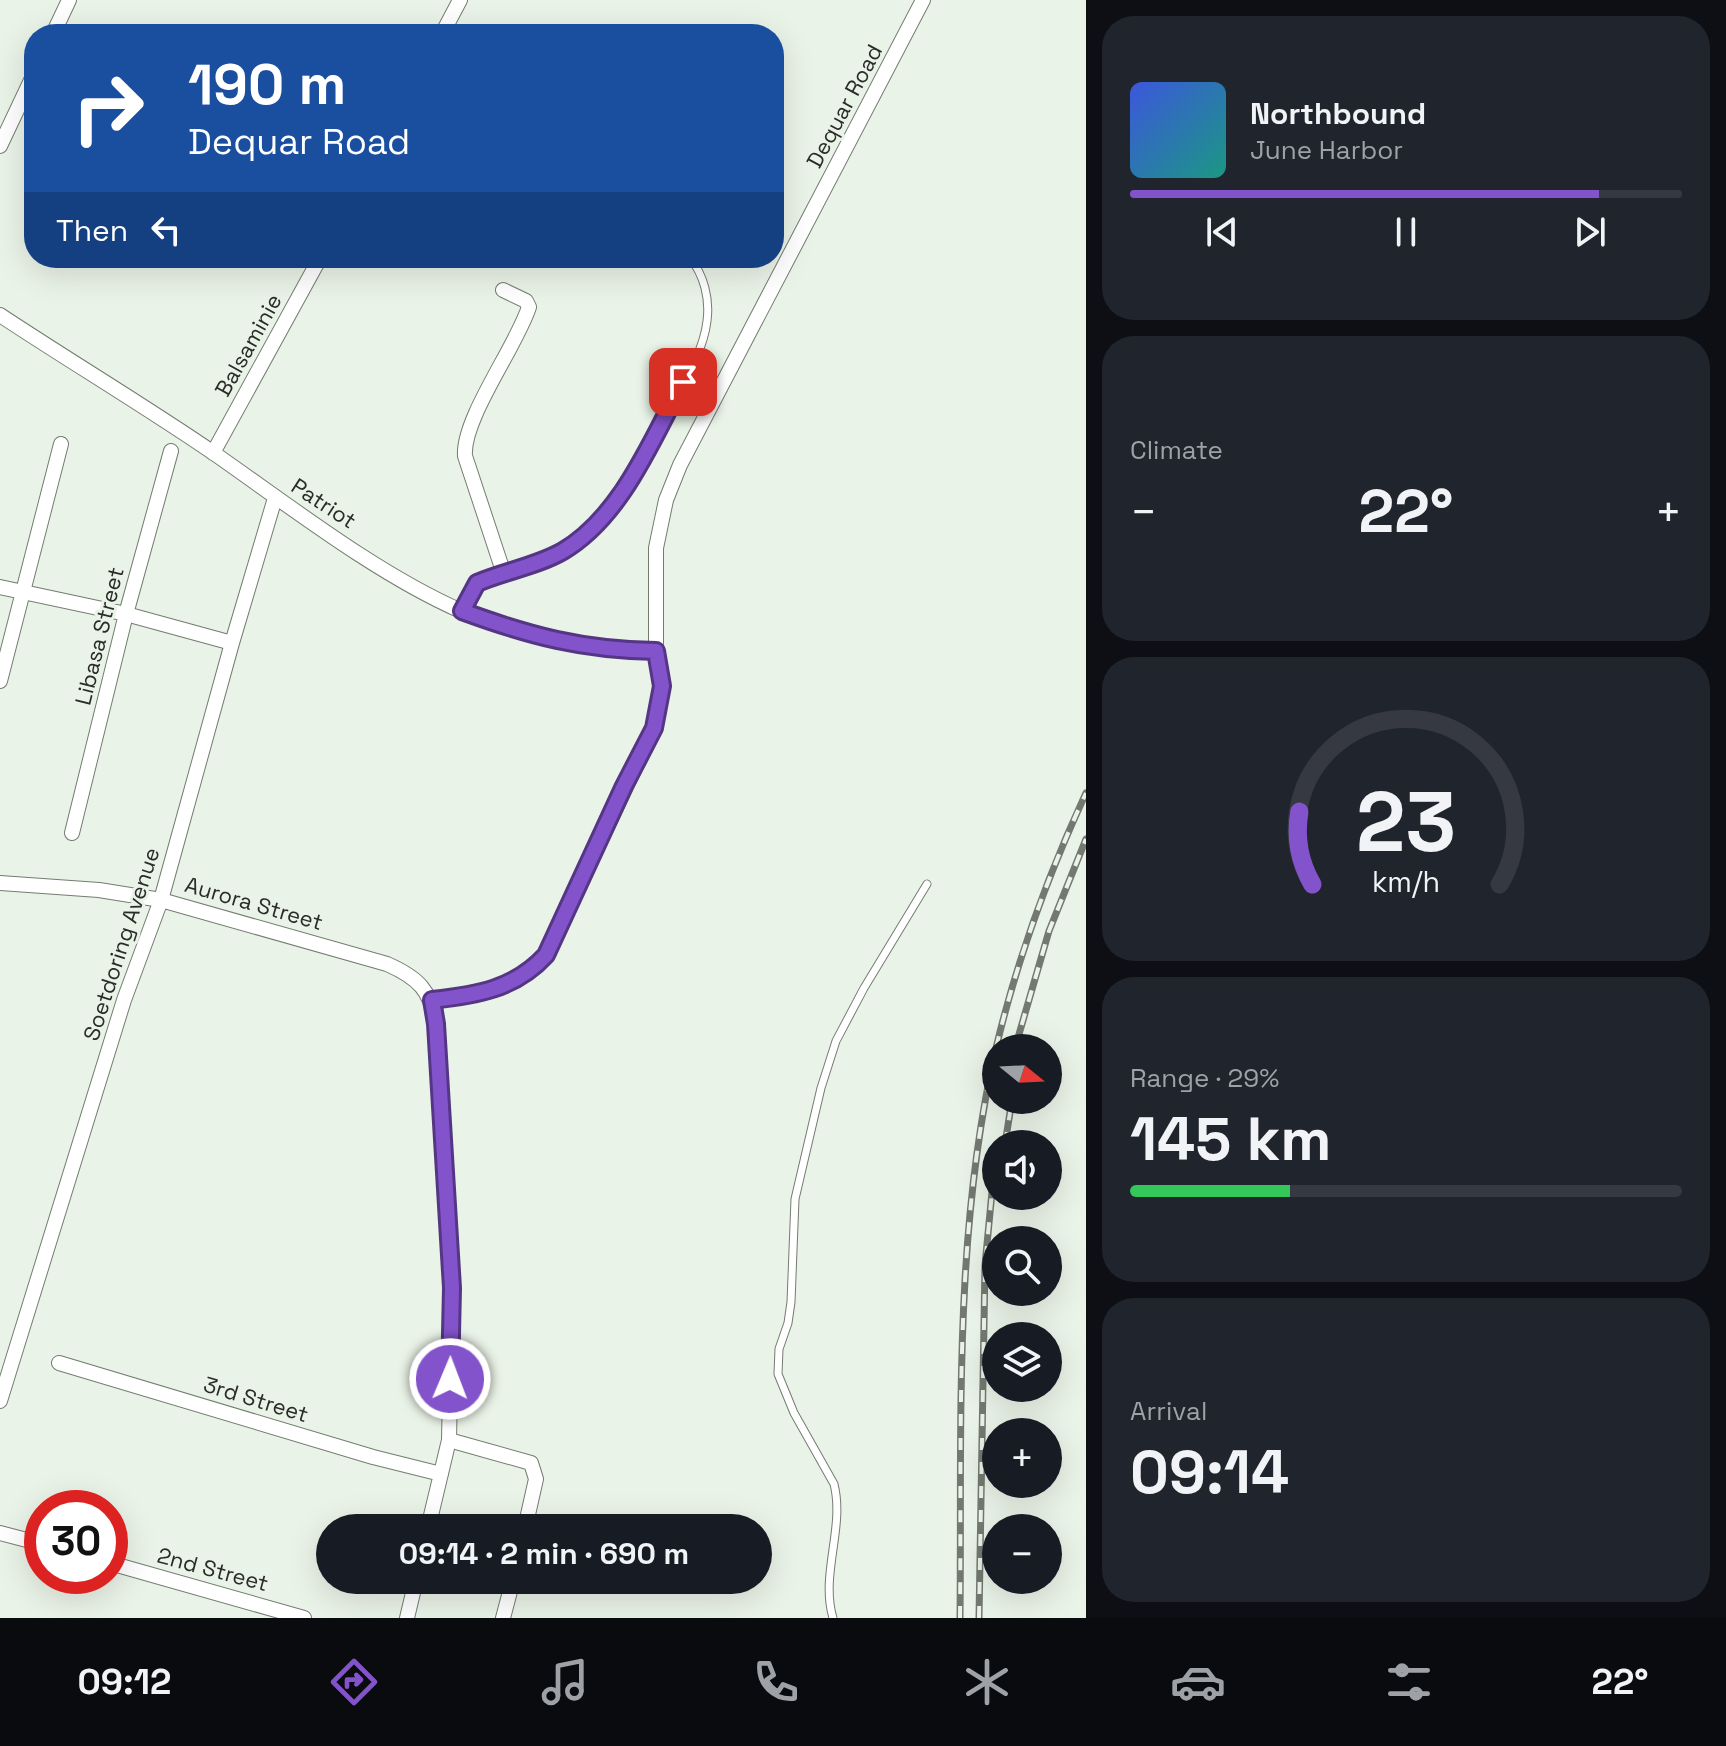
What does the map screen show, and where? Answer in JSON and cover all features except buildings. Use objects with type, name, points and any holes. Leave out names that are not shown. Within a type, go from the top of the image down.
[{"type":"street","points":[[58,24],[69,0]]},
{"type":"street","points":[[447,24],[460,0]]},
{"type":"street","name":"Dequar Road","points":[[784,263],[923,0]]},
{"type":"street","points":[[0,146],[24,95]]},
{"type":"street","name":"Balsaminie","points":[[213,453],[315,268]]},
{"type":"street","name":"Dequar Road","points":[[432,1000],[479,995],[499,988],[534,968],[546,955],[654,728],[662,686],[656,651],[654,573],[666,500],[696,429],[781,268]]},
{"type":"street","points":[[503,290],[526,301],[528,311],[473,421],[464,447],[503,571]]},
{"type":"street","name":"Patriot","points":[[0,315],[213,453],[275,498],[425,593],[504,627],[565,644],[617,651],[656,651]]},
{"type":"street","points":[[0,681],[61,444]]},
{"type":"street","name":"Libasa Street","points":[[72,833],[126,614],[171,451]]},
{"type":"street","name":"Soetdoring Avenue","points":[[0,1401],[124,1000],[161,900],[275,498]]},
{"type":"street","points":[[0,587],[126,614],[232,643]]},
{"type":"street","name":"Aurora Street","points":[[0,883],[99,890],[161,900],[387,964],[410,975],[432,1000]]},
{"type":"street","points":[[431,1514],[449,1440],[452,1288],[432,1000]]},
{"type":"street","name":"3rd Street","points":[[59,1363],[373,1457],[441,1474]]},
{"type":"street","points":[[449,1440],[531,1463],[536,1479],[528,1514]]},
{"type":"street","points":[[0,1533],[24,1539]]},
{"type":"street","name":"2nd Street","points":[[128,1568],[304,1618]]},
{"type":"street","points":[[407,1618],[413,1594]]},
{"type":"street","points":[[503,1618],[509,1594]]},
{"type":"lane","points":[[462,611],[477,583],[503,571],[548,558],[580,539],[618,498],[697,356],[707,324],[705,288],[697,268]]},
{"type":"lane","points":[[833,1618],[828,1591],[837,1495],[834,1484],[794,1413],[778,1374],[779,1349],[791,1302],[795,1199],[821,1088],[836,1041],[927,884]]},
{"type":"railway","points":[[1000,1034],[1035,918],[1086,793]]},
{"type":"railway","points":[[1019,1034],[1049,931],[1086,839]]},
{"type":"railway","points":[[960,1618],[961,1404],[966,1260],[983,1114]]},
{"type":"railway","points":[[1007,1130],[1010,1114]]},
{"type":"railway","points":[[979,1618],[985,1265],[990,1210]]},
{"type":"route","points":[[450,1379],[452,1288],[432,1000],[479,995],[499,988],[534,968],[546,955],[654,728],[662,686],[656,651],[617,651],[565,644],[504,627],[462,611],[477,583],[564,550],[601,519],[618,498],[683,382]]}]
